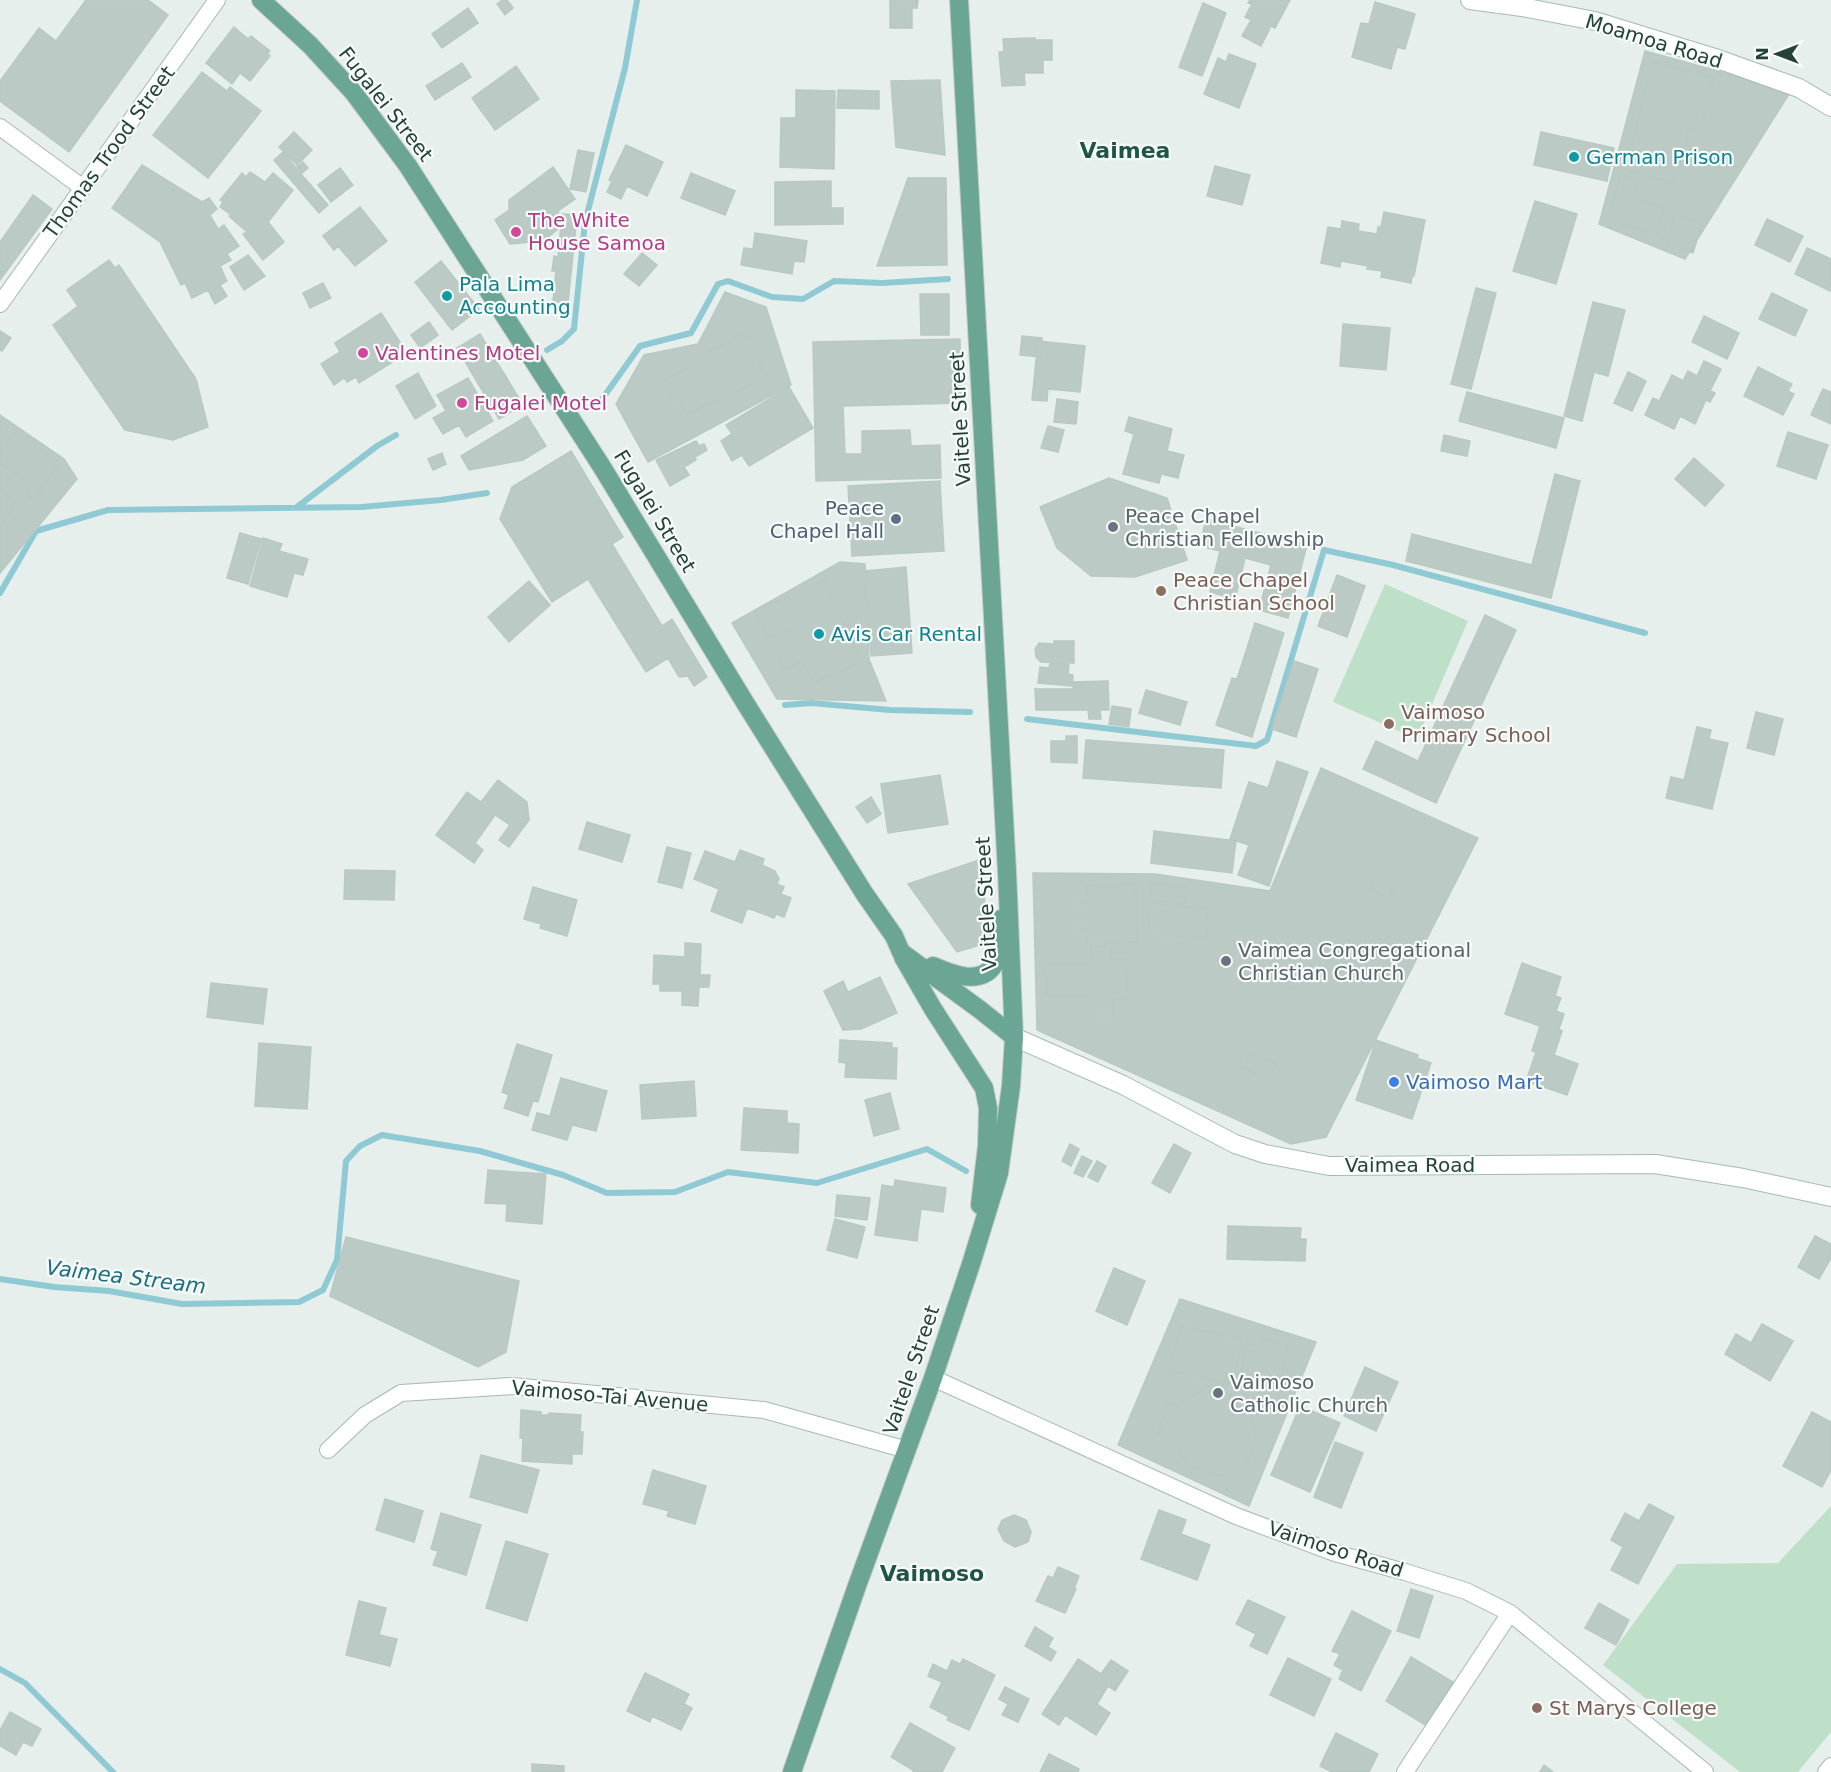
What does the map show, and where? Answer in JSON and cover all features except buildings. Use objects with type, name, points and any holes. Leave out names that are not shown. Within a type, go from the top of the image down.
[{"type":"main road","name":"Fugalei Street","points":[[261,0],[309,45],[354,93],[408,166],[602,467],[744,702],[864,893],[894,936],[901,952],[1014,1037]]},
{"type":"main road","name":"Vaitele Street","points":[[792,1772],[858,1582],[933,1378],[972,1261],[999,1173],[1011,1086],[1014,1037],[1007,873],[958,0]]},
{"type":"main road","points":[[901,952],[956,976],[984,974],[994,964],[1007,873]]},
{"type":"main road","points":[[901,952],[933,1009],[984,1088],[988,1108],[987,1146],[972,1261]]},
{"type":"street","name":"Thomas Trood Street","points":[[0,304],[217,0]]},
{"type":"street","name":"Moamoa Road","points":[[1470,0],[1595,21],[1714,58],[1799,88],[1831,107]]},
{"type":"street","points":[[0,127],[83,188]]},
{"type":"street","name":"Vaimea Road","points":[[1014,1037],[1124,1085],[1235,1144],[1265,1154],[1329,1166],[1655,1164],[1743,1178],[1831,1197]]},
{"type":"street","name":"Vaimoso Road","points":[[933,1378],[1236,1516],[1335,1553],[1466,1591],[1509,1613],[1705,1772]]},
{"type":"street","name":"Vaimoso-Tai Avenue","points":[[328,1450],[365,1416],[401,1393],[512,1386],[764,1410],[907,1450]]},
{"type":"street","points":[[1405,1772],[1509,1613]]},
{"type":"street","points":[[1826,1772],[1831,1766]]},
{"type":"green space","points":[[1385,584],[1468,621],[1417,739],[1333,702]]},
{"type":"green space","points":[[1831,1506],[1831,1732],[1798,1772],[1740,1772],[1603,1665],[1677,1564],[1778,1563]]},
{"type":"waterway","points":[[547,350],[562,341],[574,329],[585,222],[625,68],[637,0]]},
{"type":"waterway","points":[[600,402],[640,346],[691,333],[718,284],[728,281],[772,297],[803,299],[834,281],[882,283],[948,279]]},
{"type":"waterway","points":[[297,507],[377,446],[396,435]]},
{"type":"waterway","points":[[0,593],[36,531],[108,510],[361,507],[441,500],[487,493]]},
{"type":"waterway","points":[[1027,719],[1256,746],[1267,740],[1324,550],[1393,565],[1645,633]]},
{"type":"waterway","points":[[785,705],[811,703],[890,710],[970,712]]},
{"type":"waterway","name":"Vaimea Stream","points":[[0,1279],[54,1287],[109,1291],[182,1304],[299,1302],[323,1290],[337,1260],[346,1161],[360,1146],[382,1135],[480,1151],[563,1175],[607,1193],[675,1192],[728,1172],[817,1183],[927,1149],[966,1171]]},
{"type":"waterway","points":[[0,1669],[25,1683],[113,1772]]},
{"type":"place","name":"German Prison","points":[[1574,157]]},
{"type":"place","name":"The White House Samoa","points":[[516,232]]},
{"type":"place","name":"Pala Lima Accounting","points":[[447,296]]},
{"type":"place","name":"Valentines Motel","points":[[363,353]]},
{"type":"place","name":"Fugalei Motel","points":[[462,403]]},
{"type":"place","name":"Peace Chapel Hall","points":[[896,519]]},
{"type":"place","name":"Peace Chapel Christian Fellowship","points":[[1113,527]]},
{"type":"place","name":"Peace Chapel Christian School","points":[[1161,591]]},
{"type":"place","name":"Avis Car Rental","points":[[819,634]]},
{"type":"place","name":"Vaimoso Primary School","points":[[1389,724]]},
{"type":"place","name":"Vaimea Congregational Christian Church","points":[[1226,961]]},
{"type":"place","name":"Vaimoso Mart","points":[[1394,1082]]},
{"type":"place","name":"Vaimoso Catholic Church","points":[[1218,1393]]},
{"type":"place","name":"St Marys College","points":[[1537,1708]]},
{"type":"district","name":"Vaimea","points":[[1125,150]]},
{"type":"district","name":"Vaimoso","points":[[932,1573]]}]
